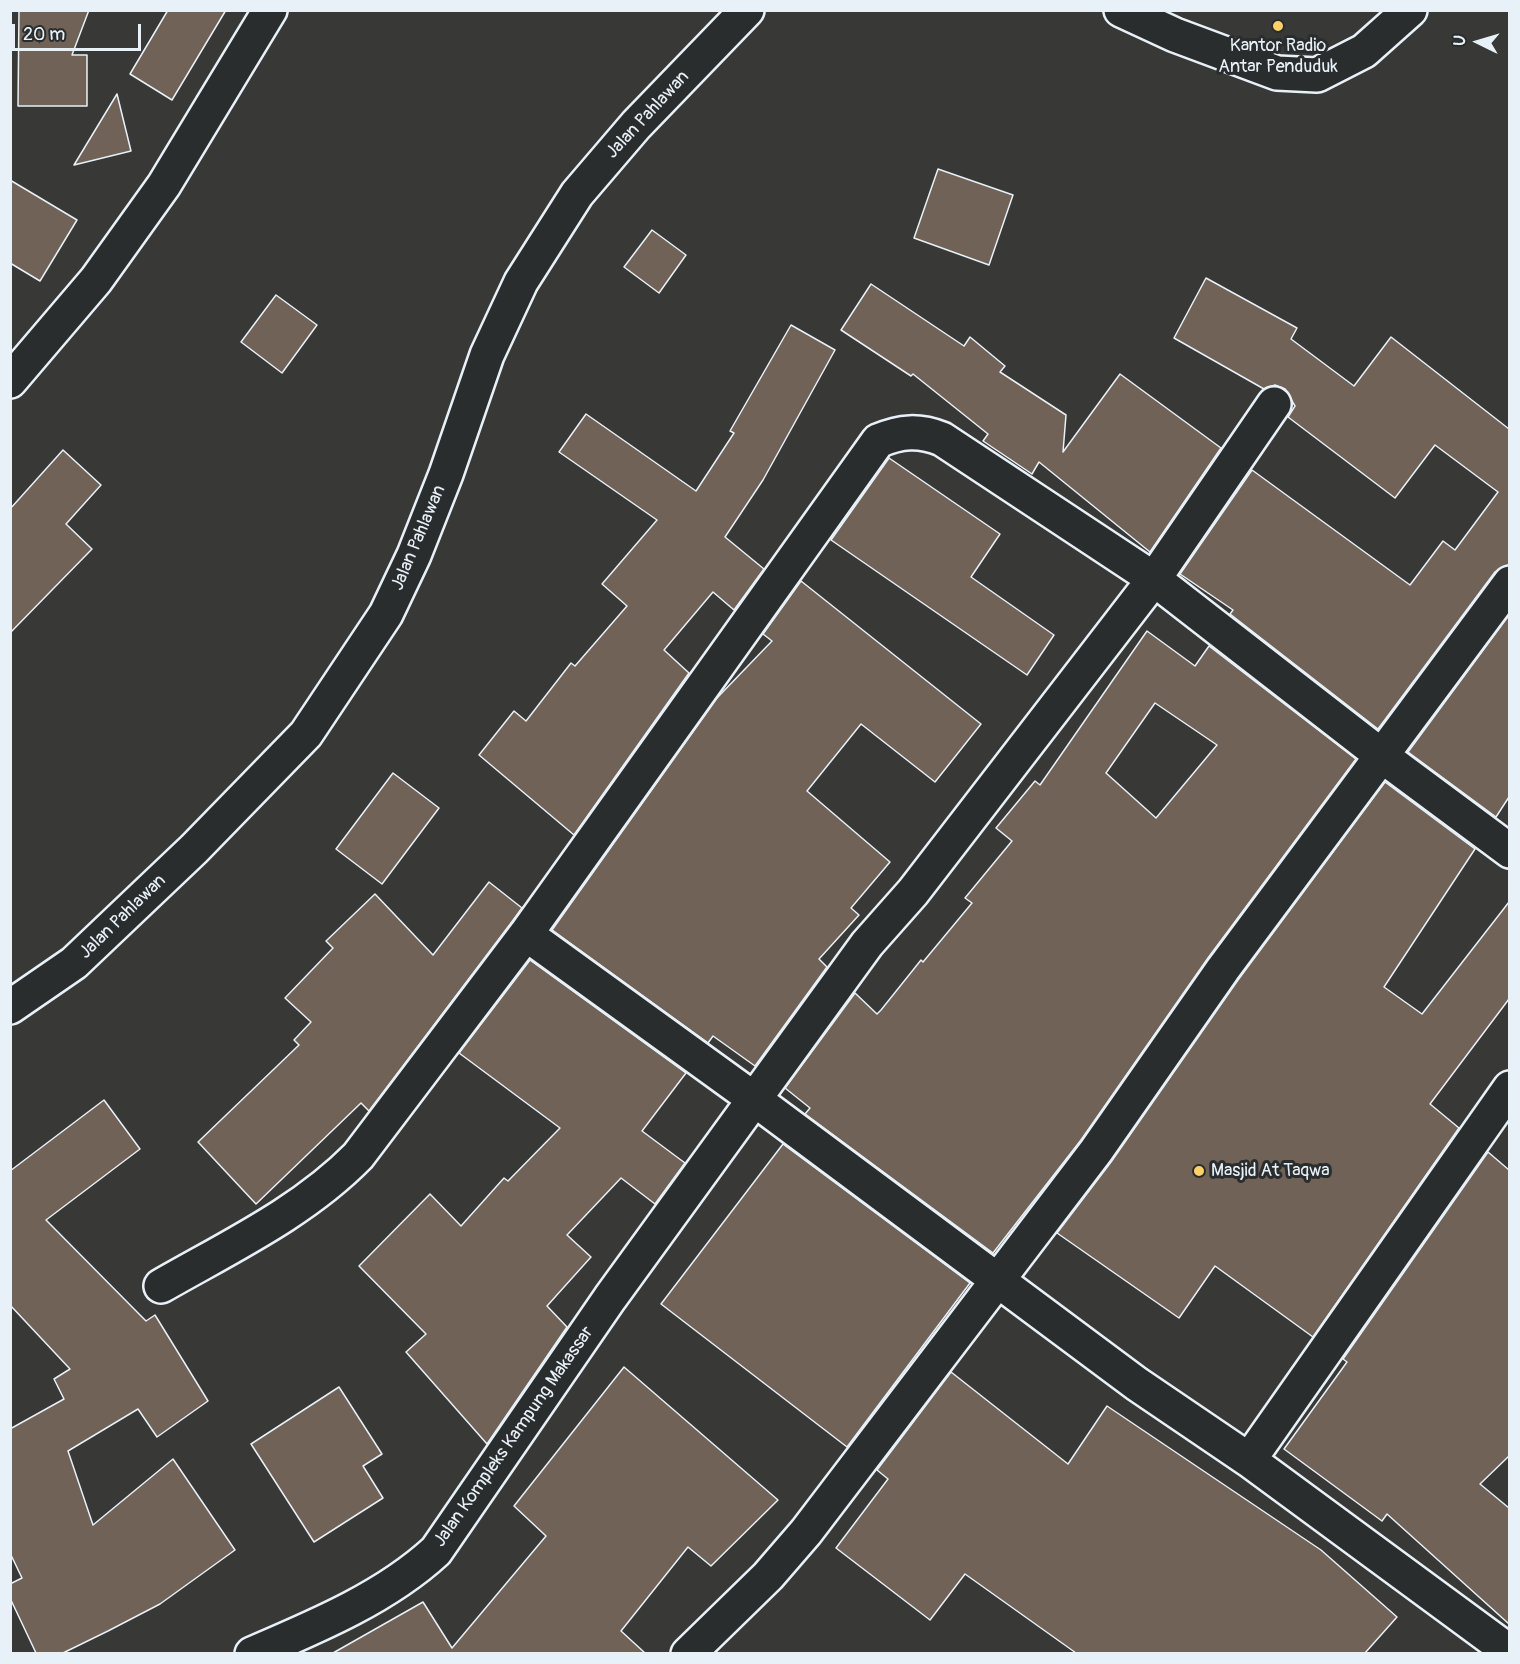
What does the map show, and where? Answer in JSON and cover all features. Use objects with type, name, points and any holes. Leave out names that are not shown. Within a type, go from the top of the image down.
[{"type":"street","points":[[10,381],[96,280],[164,185],[270,10]]},
{"type":"street","name":"Jalan Pahlawan","points":[[10,1007],[74,963],[194,849],[306,734],[386,614],[414,555],[446,474],[486,355],[521,282],[577,194],[636,124],[747,10]]},
{"type":"street","points":[[1120,10],[1175,35],[1277,73],[1317,75],[1364,51],[1410,10]]},
{"type":"street","name":"Jalan Kompleks Kampung Makassar","points":[[252,1653],[301,1633],[411,1574],[436,1551],[610,1298],[867,944],[913,892],[1154,579],[1274,404]]},
{"type":"street","points":[[162,1286],[291,1211],[335,1180],[358,1156],[526,934],[878,441],[910,432],[925,433],[942,439],[1154,579],[1382,756],[1509,851]]},
{"type":"street","points":[[688,1653],[768,1576],[806,1532],[1096,1151],[1223,969],[1509,583]]},
{"type":"street","points":[[526,934],[754,1099],[1137,1384],[1249,1460],[1509,1652]]},
{"type":"street","points":[[1249,1460],[1509,1088]]},
{"type":"building","points":[[19,10],[89,10],[72,55],[87,55],[87,106],[18,106]]},
{"type":"building","points":[[168,10],[226,10],[172,100],[130,74]]},
{"type":"building","points":[[117,94],[131,151],[74,165]]},
{"type":"building","points":[[938,169],[1013,195],[989,265],[914,238]]},
{"type":"building","points":[[10,180],[77,220],[40,281],[10,263]]},
{"type":"building","points":[[652,230],[686,255],[659,293],[624,267]]},
{"type":"building","points":[[1206,278],[1297,328],[1291,339],[1354,386],[1391,337],[1509,429],[1509,565],[1495,572],[1378,729],[1230,614],[1233,610],[1180,574],[1252,470],[1410,585],[1443,541],[1455,550],[1498,492],[1435,445],[1395,498],[1288,417],[1295,406],[1285,389],[1275,385],[1264,389],[1174,338]]},
{"type":"building","points":[[871,284],[964,346],[970,337],[1005,366],[1000,372],[1066,415],[1063,452],[1120,374],[1221,448],[1150,552],[1039,462],[1032,474],[983,441],[988,434],[913,374],[911,376],[841,330]]},
{"type":"building","points":[[276,295],[317,325],[282,373],[241,342]]},
{"type":"building","points":[[791,325],[835,350],[763,480],[725,537],[764,569],[734,610],[713,592],[664,650],[689,673],[574,835],[479,755],[514,711],[526,721],[571,663],[575,666],[627,606],[602,584],[657,520],[559,452],[586,414],[696,491],[734,433],[730,431]]},
{"type":"building","points":[[63,450],[101,485],[66,524],[92,549],[10,633],[10,509]]},
{"type":"building","points":[[889,458],[1000,534],[971,577],[1054,635],[1027,675],[831,540]]},
{"type":"building","points":[[801,581],[981,724],[935,782],[861,724],[807,791],[890,862],[851,908],[859,915],[819,959],[827,967],[755,1066],[713,1036],[708,1043],[552,930],[717,698],[772,641],[763,634]]},
{"type":"building","points":[[1509,615],[1509,797],[1496,817],[1408,752]]},
{"type":"building","points":[[1147,631],[1195,666],[1209,646],[1356,759],[1208,958],[1081,1140],[993,1253],[805,1114],[810,1108],[785,1088],[855,993],[877,1014],[921,960],[923,962],[972,903],[965,898],[1012,841],[996,828],[1035,781],[1040,785]],"holes":[[[1155,703],[1217,745],[1156,818],[1106,773]]]},
{"type":"building","points":[[393,773],[439,808],[382,884],[336,849]]},
{"type":"building","points":[[1385,782],[1475,849],[1384,987],[1422,1014],[1509,902],[1509,999],[1430,1104],[1459,1128],[1313,1337],[1215,1266],[1179,1318],[1057,1233],[1111,1162],[1238,980]]},
{"type":"building","points":[[489,882],[522,908],[369,1111],[361,1103],[256,1204],[198,1142],[299,1045],[294,1040],[311,1022],[285,998],[333,948],[326,941],[375,894],[433,955]]},
{"type":"building","points":[[530,960],[686,1073],[642,1131],[685,1163],[655,1204],[621,1178],[567,1235],[591,1257],[547,1306],[567,1327],[487,1444],[406,1352],[426,1334],[359,1266],[430,1194],[461,1226],[504,1178],[508,1181],[560,1128],[459,1053]]},
{"type":"building","points":[[104,1100],[140,1149],[46,1220],[146,1321],[155,1315],[208,1401],[157,1437],[138,1409],[68,1451],[93,1525],[173,1459],[235,1550],[160,1604],[108,1631],[63,1653],[36,1653],[10,1598],[10,1584],[22,1578],[10,1553],[10,1429],[64,1399],[54,1379],[70,1369],[10,1305],[10,1171]]},
{"type":"building","points":[[783,1144],[970,1283],[847,1447],[661,1304]]},
{"type":"building","points":[[1488,1152],[1509,1170],[1509,1456],[1480,1484],[1509,1508],[1509,1624],[1387,1514],[1382,1521],[1284,1449],[1347,1362],[1343,1359]]},
{"type":"building","points":[[624,1367],[778,1500],[711,1566],[688,1547],[621,1631],[645,1653],[333,1653],[423,1602],[452,1648],[546,1536],[514,1506]]},
{"type":"building","points":[[951,1372],[1068,1464],[1107,1406],[1321,1550],[1397,1617],[1365,1653],[1076,1653],[965,1574],[930,1620],[836,1548],[888,1479],[877,1470]]},
{"type":"building","points":[[339,1387],[382,1454],[363,1466],[383,1498],[314,1542],[251,1444]]},
{"type":"place","name":"Kantor Radio Antar Penduduk","points":[[1278,26]]},
{"type":"place","name":"Masjid At Taqwa","points":[[1199,1171]]}]
